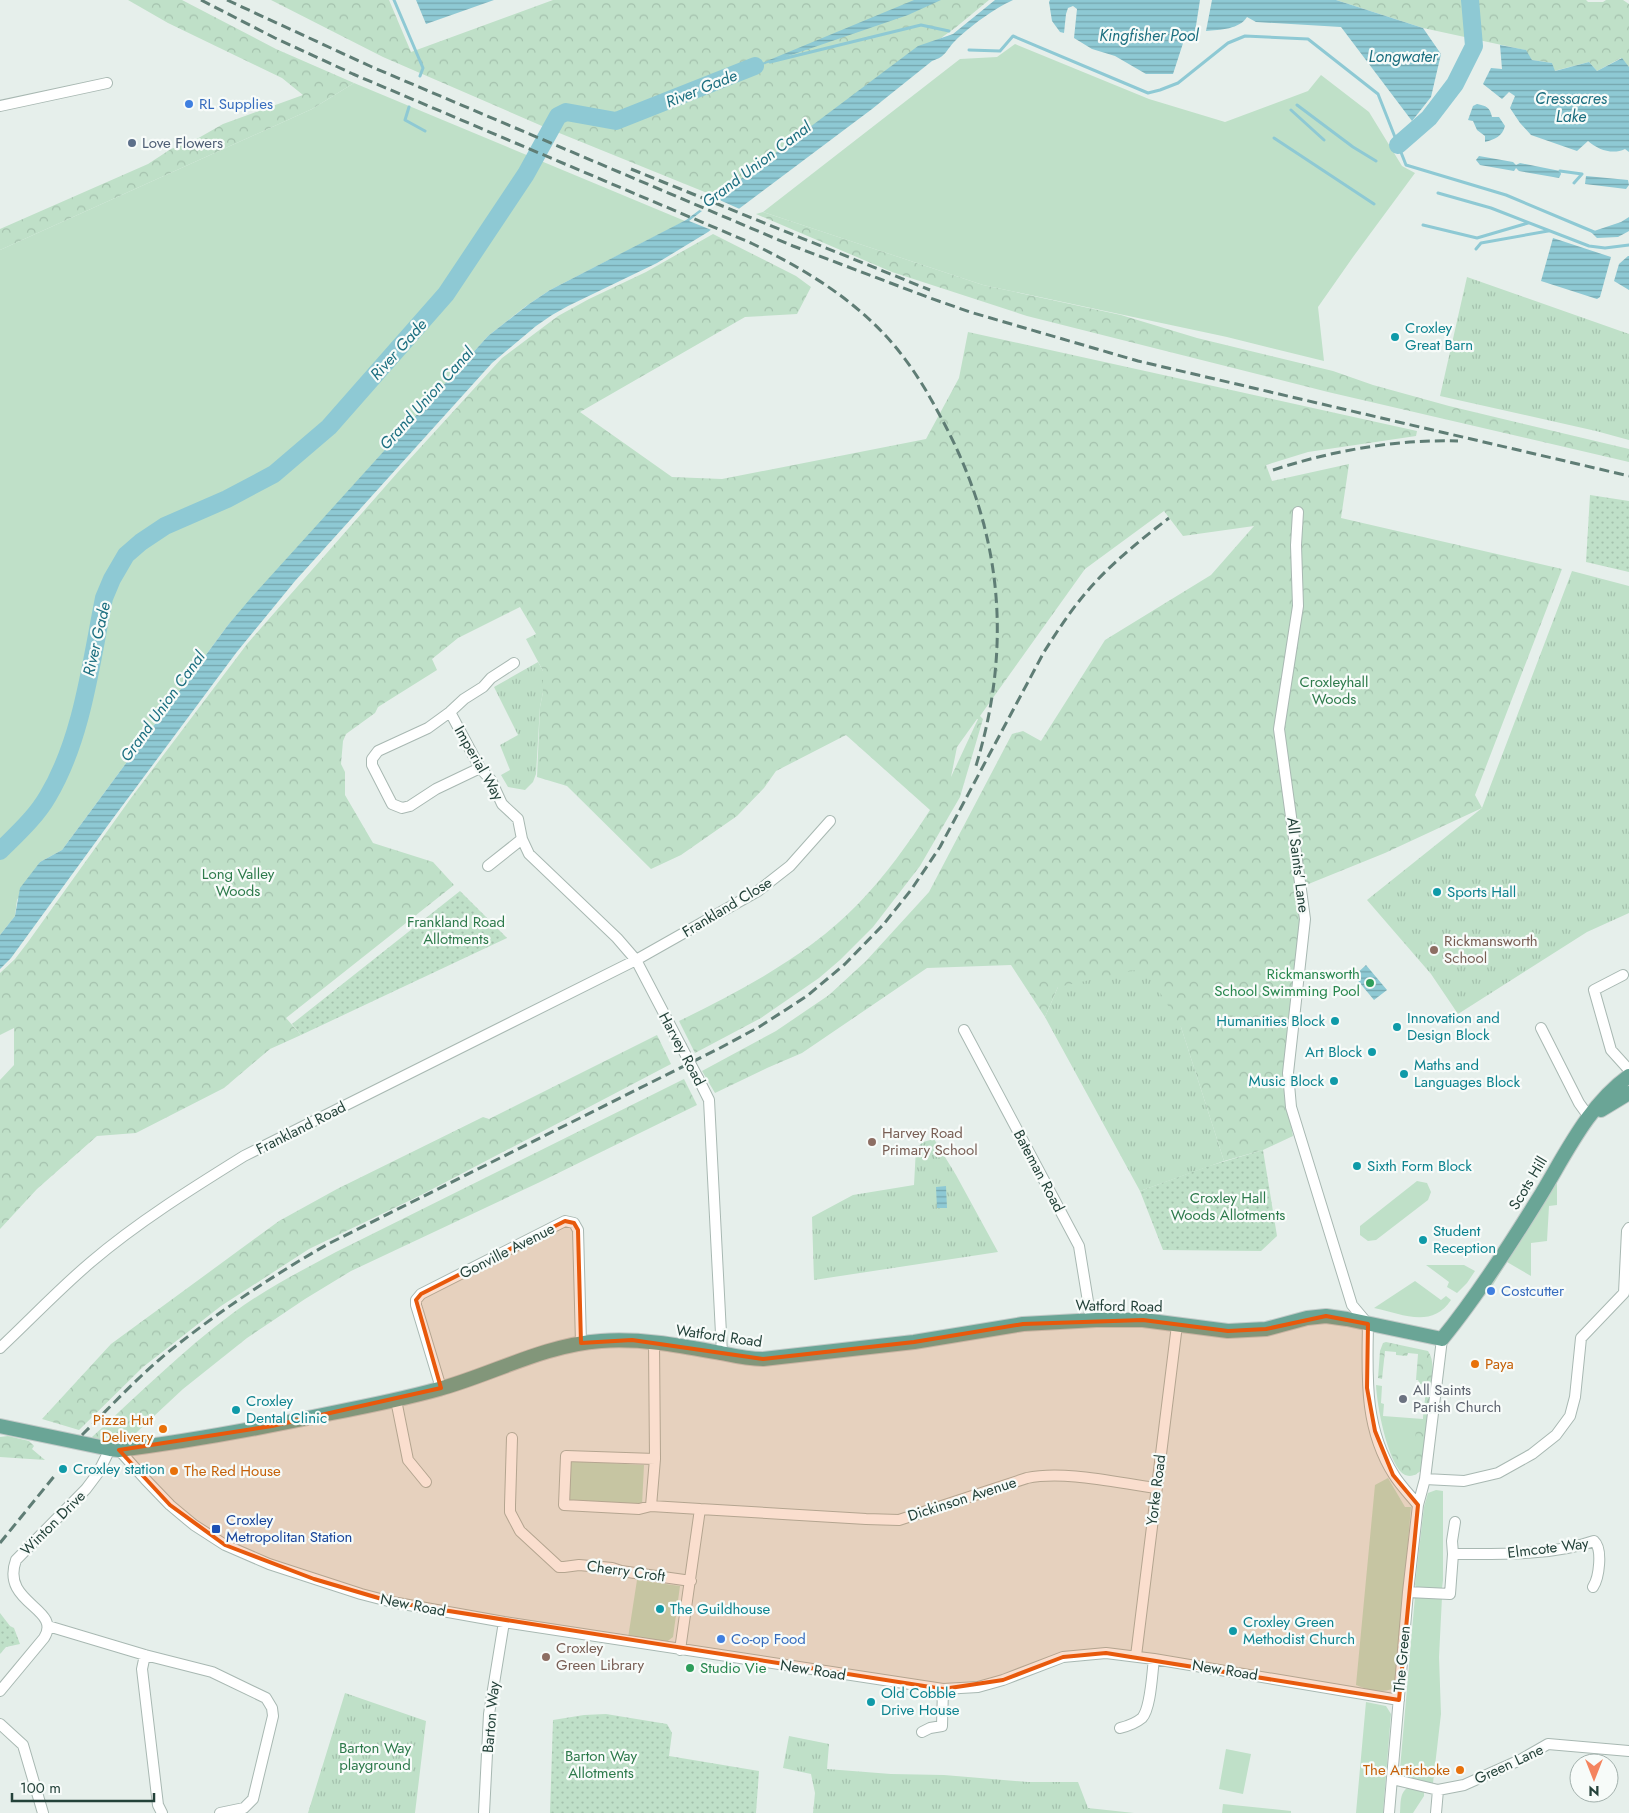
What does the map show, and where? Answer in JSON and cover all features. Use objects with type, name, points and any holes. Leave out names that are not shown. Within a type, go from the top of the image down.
[{"type":"main road","name":"Scots Hill","points":[[1442,1339],[1495,1266],[1538,1200],[1577,1133],[1618,1083],[1629,1076]]},
{"type":"main road","name":"Scots Hill","points":[[1590,1117],[1629,1093]]},
{"type":"main road","name":"Watford Road","points":[[0,1426],[115,1449],[191,1441],[396,1400],[441,1388],[529,1357],[581,1343],[632,1340],[753,1359],[777,1359],[914,1342],[1023,1324],[1091,1320],[1143,1320],[1228,1331],[1266,1329],[1307,1318],[1326,1316],[1442,1339]]},
{"type":"street","points":[[0,106],[106,84]]},
{"type":"street","name":"All Saints' Lane","points":[[1298,512],[1296,545],[1298,606],[1279,729],[1305,919],[1288,1073],[1290,1106],[1352,1305],[1368,1324]]},
{"type":"street","points":[[480,768],[436,789],[410,806],[398,808],[390,800],[372,762],[374,755],[378,751],[428,728],[464,699],[483,687],[491,678],[514,663]]},
{"type":"street","name":"Imperial Way","points":[[450,712],[480,768],[491,780],[502,804],[518,819],[522,839]]},
{"type":"street","name":"Frankland Close","points":[[636,960],[758,891],[790,866],[830,821]]},
{"type":"street","points":[[488,866],[522,839]]},
{"type":"street","name":"Harvey Road","points":[[522,839],[529,854],[616,938],[636,960],[709,1100],[722,1353]]},
{"type":"street","name":"Frankland Road","points":[[0,1348],[91,1262],[164,1206],[244,1156],[636,960]]},
{"type":"street","points":[[1623,975],[1594,990],[1611,1050],[1629,1070]]},
{"type":"street","points":[[1541,1028],[1579,1103],[1590,1117]]},
{"type":"street","name":"Bateman Road","points":[[964,1030],[1079,1246],[1091,1320]]},
{"type":"street","name":"Gonville Avenue","points":[[441,1388],[416,1300],[421,1294],[566,1222],[574,1223],[578,1230],[581,1343]]},
{"type":"street","points":[[1425,1479],[1464,1481],[1498,1473],[1532,1454],[1556,1435],[1570,1416],[1581,1338],[1627,1294],[1627,1231],[1629,1228]]},
{"type":"street","points":[[1368,1324],[1367,1388],[1379,1446],[1393,1474],[1418,1505]]},
{"type":"street","name":"Yorke Road","points":[[1136,1656],[1176,1325]]},
{"type":"street","name":"The Green","points":[[1389,1813],[1408,1592],[1418,1505],[1425,1479],[1442,1339]]},
{"type":"street","points":[[651,1506],[655,1459],[654,1342]]},
{"type":"street","points":[[396,1400],[408,1460],[426,1482]]},
{"type":"street","name":"Cherry Croft","points":[[512,1438],[510,1512],[520,1531],[551,1561],[564,1568],[579,1565],[612,1568],[690,1581]]},
{"type":"street","name":"New Road","points":[[115,1449],[170,1504],[194,1525],[225,1546],[245,1555],[360,1594],[397,1603],[680,1650],[943,1689],[978,1686],[1003,1680],[1056,1659],[1076,1655],[1106,1653],[1136,1656],[1399,1700]]},
{"type":"street","name":"Winton Drive","points":[[48,1626],[42,1615],[17,1592],[12,1575],[13,1567],[16,1560],[86,1489],[115,1449]]},
{"type":"street","name":"Dickinson Avenue","points":[[655,1459],[566,1456],[564,1505],[639,1510],[651,1506],[899,1520],[1044,1474],[1156,1488]]},
{"type":"street","points":[[680,1650],[700,1509]]},
{"type":"street","points":[[1408,1592],[1450,1594],[1452,1541],[1455,1522]]},
{"type":"street","name":"Elmcote Way","points":[[1453,1554],[1515,1554],[1594,1541],[1597,1543],[1599,1550],[1598,1574],[1592,1587]]},
{"type":"street","name":"Barton Way","points":[[484,1813],[489,1714],[504,1622]]},
{"type":"street","points":[[0,1691],[44,1638],[48,1626],[145,1655],[212,1672],[260,1695],[270,1702],[273,1716],[253,1798],[244,1808],[220,1813]]},
{"type":"street","points":[[145,1655],[142,1669],[145,1699],[158,1806],[162,1813]]},
{"type":"street","points":[[1120,1728],[1130,1726],[1142,1718],[1147,1708],[1154,1659]]},
{"type":"street","points":[[922,1732],[930,1728],[942,1726],[943,1689]]},
{"type":"street","points":[[0,1724],[23,1745],[43,1813]]},
{"type":"street","name":"Green Lane","points":[[1392,1779],[1438,1790],[1464,1785],[1520,1760],[1548,1744],[1629,1751]]},
{"type":"street","points":[[1436,1813],[1438,1790]]},
{"type":"highlighted area","points":[[565,1221],[574,1223],[578,1230],[581,1343],[632,1340],[763,1359],[914,1342],[1023,1324],[1143,1320],[1228,1331],[1266,1329],[1326,1316],[1368,1324],[1367,1388],[1375,1431],[1393,1475],[1418,1505],[1399,1700],[1106,1653],[1063,1657],[1003,1680],[943,1689],[392,1602],[314,1579],[225,1545],[170,1505],[119,1450],[272,1426],[441,1388],[416,1300],[421,1294]]},
{"type":"green space","points":[[128,0],[182,0],[276,49],[354,83],[312,109],[0,250],[0,229],[148,164],[171,149],[195,140],[223,124],[303,95],[282,78],[168,23]]},
{"type":"green space","points":[[271,0],[389,0],[411,52],[553,0],[989,0],[955,28],[717,197],[542,126],[383,57]]},
{"type":"green space","points":[[1336,0],[1586,0],[1588,2],[1603,2],[1606,0],[1623,0],[1629,4],[1629,67],[1621,58],[1597,71],[1589,62],[1554,71],[1552,63],[1532,60],[1525,50],[1423,28]]},
{"type":"green space","points":[[1015,44],[1149,99],[1225,122],[1308,91],[1321,75],[1369,112],[1402,166],[1415,173],[1318,307],[1324,361],[1227,337],[983,285],[763,212],[960,59],[997,57]]},
{"type":"green space","points":[[354,83],[685,221],[550,290],[488,336],[228,625],[62,850],[40,862],[17,900],[15,916],[0,935],[0,250],[312,109]]},
{"type":"green space","points":[[763,212],[983,285],[1121,315],[1197,338],[1333,371],[1373,385],[1449,406],[1629,449],[1629,462],[1328,392],[1027,316],[892,272],[756,214]]},
{"type":"green space","name":"Croxleyhall Woods","points":[[713,234],[796,276],[811,287],[797,314],[745,317],[580,412],[672,477],[722,479],[926,439],[959,378],[968,332],[1417,431],[1416,436],[1308,452],[1266,465],[1272,481],[1349,464],[1341,518],[1562,569],[1475,795],[1482,808],[1385,853],[1297,887],[1301,916],[1284,1060],[1285,1095],[1293,1136],[1263,1150],[1224,1161],[1181,1027],[1058,987],[1045,1017],[1011,965],[927,968],[802,1053],[715,1093],[702,1071],[776,1031],[829,995],[866,961],[929,892],[1012,734],[1023,731],[1041,741],[1105,640],[1211,575],[1254,526],[1183,536],[1164,511],[1085,569],[980,716],[983,719],[960,797],[920,866],[873,927],[819,978],[761,1018],[695,1053],[679,1021],[774,970],[797,955],[839,922],[887,871],[930,810],[846,735],[776,771],[764,788],[737,816],[681,855],[651,869],[567,786],[537,777],[543,671],[526,639],[536,634],[520,607],[458,638],[432,659],[437,670],[378,707],[375,713],[346,734],[343,741],[341,764],[345,772],[345,795],[373,843],[433,862],[454,885],[286,1018],[301,1035],[270,1049],[224,1088],[136,1133],[97,1136],[37,1189],[0,1229],[0,1080],[14,1065],[14,1028],[0,1035],[0,973],[15,959],[28,942],[131,798],[247,644],[398,472],[502,358],[558,316],[646,272]],"holes":[[[978,719],[951,777],[957,747]]]},
{"type":"green space","points":[[1467,277],[1629,334],[1629,440],[1440,396]]},
{"type":"green space","points":[[1590,495],[1629,501],[1629,572],[1586,562]]},
{"type":"green space","points":[[1572,571],[1629,586],[1629,913],[1587,932],[1458,1014],[1431,974],[1367,900],[1482,808]]},
{"type":"green space","points":[[538,662],[543,671],[543,692],[540,707],[536,774],[533,782],[525,790],[508,787],[501,775],[510,770],[500,745],[518,735],[494,687]]},
{"type":"green space","name":"Frankland Road Allotments","points":[[460,891],[507,938],[301,1035],[292,1024]]},
{"type":"green space","points":[[1145,968],[1181,1027],[1224,1161],[1140,1191],[1045,1017],[1058,987]]},
{"type":"green space","points":[[657,1035],[671,1064],[421,1195],[309,1249],[221,1306],[143,1367],[79,1430],[42,1419],[111,1344],[279,1221],[337,1189],[483,1117],[489,1119]]},
{"type":"green space","points":[[684,1079],[697,1105],[540,1182],[351,1271],[247,1338],[183,1389],[132,1438],[123,1442],[106,1443],[92,1437],[196,1342],[245,1304],[270,1288],[336,1252]]},
{"type":"green space","points":[[934,1139],[998,1252],[814,1280],[812,1217],[853,1195],[914,1185],[916,1148],[923,1142]]},
{"type":"green space","name":"Croxley Hall Woods Allotments","points":[[1263,1150],[1277,1236],[1261,1251],[1163,1250],[1140,1191],[1209,1166]]},
{"type":"green space","points":[[1557,1177],[1557,1205],[1549,1206],[1547,1241],[1531,1243],[1531,1276],[1507,1262],[1493,1285],[1488,1284]]},
{"type":"green space","points":[[1417,1181],[1427,1183],[1431,1192],[1428,1200],[1376,1240],[1368,1241],[1360,1235],[1360,1226]]},
{"type":"green space","points":[[1426,1265],[1464,1265],[1475,1271],[1457,1293],[1447,1287],[1449,1282]]},
{"type":"green space","points":[[1415,1281],[1441,1300],[1446,1296],[1451,1300],[1443,1309],[1426,1317],[1406,1316],[1374,1308]]},
{"type":"green space","points":[[1386,1342],[1428,1351],[1432,1363],[1431,1385],[1420,1384],[1416,1380],[1418,1354],[1396,1355],[1396,1352],[1385,1351],[1382,1379],[1378,1378],[1380,1351],[1383,1343]]},
{"type":"green space","points":[[1376,1385],[1382,1386],[1381,1403],[1384,1404],[1383,1416],[1423,1419],[1426,1390],[1431,1391],[1417,1474],[1410,1476],[1402,1473],[1392,1456],[1387,1445],[1378,1406]]},
{"type":"green space","points":[[1426,1390],[1431,1391],[1422,1470],[1411,1476],[1406,1475],[1399,1468],[1391,1452],[1404,1455],[1415,1454],[1416,1419],[1423,1419]]},
{"type":"green space","points":[[8,1436],[29,1441],[34,1446],[32,1449],[45,1460],[0,1457],[0,1437]]},
{"type":"green space","points":[[570,1461],[644,1465],[642,1505],[569,1502]]},
{"type":"green space","points":[[1388,1478],[1405,1507],[1411,1507],[1396,1681],[1392,1689],[1379,1691],[1369,1690],[1356,1685],[1375,1485]]},
{"type":"green space","points":[[1436,1490],[1443,1491],[1442,1588],[1417,1588],[1415,1585],[1424,1507],[1428,1493]]},
{"type":"green space","points":[[637,1580],[680,1586],[673,1637],[665,1643],[628,1638]]},
{"type":"green space","points":[[1415,1596],[1442,1597],[1439,1657],[1441,1714],[1433,1783],[1405,1777],[1400,1769]]},
{"type":"green space","points":[[0,1613],[10,1626],[14,1628],[20,1644],[6,1647],[0,1654]]},
{"type":"green space","name":"Barton Way playground","points":[[345,1693],[426,1721],[415,1813],[308,1813]]},
{"type":"green space","points":[[1366,1702],[1386,1706],[1391,1714],[1383,1813],[1356,1813]]},
{"type":"green space","name":"Barton Way Allotments","points":[[606,1714],[667,1724],[672,1733],[669,1756],[759,1771],[756,1813],[550,1813],[553,1720]]},
{"type":"green space","points":[[789,1736],[829,1744],[827,1769],[891,1774],[944,1775],[1028,1782],[1078,1782],[1088,1808],[1134,1813],[813,1813],[815,1793],[811,1774],[783,1768]]},
{"type":"green space","points":[[1226,1749],[1251,1754],[1243,1794],[1219,1789]]},
{"type":"green space","points":[[1410,1786],[1424,1790],[1424,1796],[1413,1813],[1400,1813],[1402,1794]]},
{"type":"green space","points":[[1223,1804],[1291,1811],[1291,1813],[1222,1813]]},
{"type":"water","points":[[416,0],[494,0],[426,24]]},
{"type":"water","points":[[914,0],[941,0],[908,15],[733,75]]},
{"type":"water","points":[[995,0],[1013,0],[975,24],[955,41],[943,55],[932,61],[872,109],[708,232],[657,263],[552,315],[492,363],[295,581],[236,653],[11,958],[0,969],[0,935],[15,916],[20,888],[40,862],[62,850],[228,625],[250,599],[488,336],[550,290],[686,220],[918,46],[953,34]]},
{"type":"water","name":"Kingfisher Pool","points":[[1050,0],[1200,0],[1195,32],[1186,34],[1173,74],[1146,74],[1115,56],[1092,49],[1074,38],[1077,9],[1073,6],[1068,8],[1066,14],[1064,33],[1060,32],[1052,21]]},
{"type":"water","name":"Longwater","points":[[1212,0],[1336,0],[1423,28],[1441,54],[1431,97],[1412,121],[1341,27],[1256,22],[1247,17],[1235,26],[1206,31]]},
{"type":"water","name":"Cressacres Lake","points":[[1500,45],[1526,50],[1532,60],[1552,63],[1555,71],[1589,62],[1597,71],[1622,58],[1629,67],[1629,152],[1625,149],[1616,152],[1606,151],[1588,141],[1577,151],[1531,135],[1510,108],[1515,96],[1509,92],[1502,99],[1483,84],[1491,68],[1502,69]]},
{"type":"water","points":[[1477,104],[1487,107],[1492,117],[1499,117],[1505,126],[1498,137],[1485,142],[1485,136],[1477,130],[1473,121],[1468,120],[1473,106]]},
{"type":"water","points":[[1479,156],[1513,162],[1516,165],[1520,163],[1560,171],[1561,174],[1559,178],[1519,171],[1516,168],[1514,171],[1480,165],[1476,160]]},
{"type":"water","points":[[1586,176],[1628,180],[1629,185],[1626,189],[1585,184]]},
{"type":"water","points":[[1629,217],[1629,231],[1618,237],[1597,238],[1591,232],[1621,222]]},
{"type":"water","points":[[1553,238],[1611,257],[1600,297],[1597,299],[1541,281]]},
{"type":"water","points":[[1628,256],[1629,290],[1614,281],[1619,264]]},
{"type":"water","name":"Rickmansworth School Swimming Pool","points":[[1366,965],[1387,990],[1374,1000],[1354,976]]},
{"type":"water","points":[[946,1186],[947,1208],[937,1208],[936,1187]]},
{"type":"pier","points":[[715,198],[742,210],[714,231],[689,221],[702,211],[699,210]]},
{"type":"waterway","points":[[394,0],[423,68],[420,76]]},
{"type":"waterway","points":[[1398,145],[1429,118],[1455,84],[1474,46],[1470,0]]},
{"type":"waterway","points":[[770,62],[921,25],[949,31]]},
{"type":"waterway","points":[[969,50],[1000,51],[1013,36],[1148,93],[1178,83],[1228,43],[1245,36],[1308,39],[1378,94],[1406,165],[1506,195],[1594,232]]},
{"type":"waterway","name":"River Gade","points":[[0,851],[38,811],[60,774],[84,700],[104,598],[112,579],[126,555],[165,526],[227,499],[274,474],[329,427],[446,294],[526,174],[558,116],[566,112],[616,121],[755,66]]},
{"type":"waterway","points":[[1297,105],[1353,147],[1376,161]]},
{"type":"waterway","points":[[409,107],[405,120],[425,131]]},
{"type":"waterway","points":[[1291,110],[1324,140]]},
{"type":"waterway","points":[[1274,138],[1374,204]]},
{"type":"waterway","points":[[1560,171],[1582,174],[1574,183]]},
{"type":"waterway","points":[[1438,193],[1491,208],[1589,246],[1605,248],[1629,245]]},
{"type":"waterway","points":[[1423,225],[1477,238],[1528,223]]},
{"type":"waterway","points":[[1476,249],[1481,243],[1548,231]]},
{"type":"railway","points":[[201,0],[275,38],[353,74],[751,243],[799,268],[829,287],[871,321],[891,341],[908,364],[938,412],[960,455],[976,499],[988,543],[995,587],[997,631],[995,677],[987,722],[975,769]]},
{"type":"railway","points":[[227,0],[372,67],[793,246],[970,312],[1138,361],[1629,476]]},
{"type":"railway","points":[[631,169],[930,290]]},
{"type":"railway","points":[[1273,470],[1318,457],[1388,444],[1458,441]]},
{"type":"railway","points":[[82,1435],[167,1353],[226,1309],[286,1269],[328,1244],[759,1027],[807,996],[845,964],[883,925],[911,890],[940,847],[1044,652],[1068,616],[1103,574],[1169,518]]},
{"type":"railway","points":[[0,1543],[56,1474]]},
{"type":"place","name":"RL Supplies","points":[[189,104]]},
{"type":"place","name":"Love Flowers","points":[[132,143]]},
{"type":"place","name":"Croxley Great Barn","points":[[1395,337]]},
{"type":"place","name":"Sports Hall","points":[[1437,892]]},
{"type":"place","name":"Rickmansworth School","points":[[1434,950]]},
{"type":"place","name":"Rickmansworth School Swimming Pool","points":[[1370,983]]},
{"type":"place","name":"Humanities Block","points":[[1335,1021]]},
{"type":"place","name":"Innovation and Design Block","points":[[1397,1027]]},
{"type":"place","name":"Art Block","points":[[1372,1052]]},
{"type":"place","name":"Maths and Languages Block","points":[[1404,1074]]},
{"type":"place","name":"Music Block","points":[[1334,1081]]},
{"type":"place","name":"Harvey Road Primary School","points":[[872,1142]]},
{"type":"place","name":"Sixth Form Block","points":[[1357,1166]]},
{"type":"place","name":"Student Reception","points":[[1423,1240]]},
{"type":"place","name":"Costcutter","points":[[1491,1291]]},
{"type":"place","name":"Paya","points":[[1475,1364]]},
{"type":"place","name":"All Saints Parish Church","points":[[1403,1399]]},
{"type":"place","name":"Croxley Dental Clinic","points":[[236,1410]]},
{"type":"place","name":"Pizza Hut Delivery","points":[[163,1429]]},
{"type":"place","name":"Croxley station","points":[[63,1469]]},
{"type":"place","name":"The Red House","points":[[174,1471]]},
{"type":"place","name":"Croxley Metropolitan Station","points":[[216,1529]]},
{"type":"place","name":"The Guildhouse","points":[[660,1609]]},
{"type":"place","name":"Croxley Green Methodist Church","points":[[1233,1631]]},
{"type":"place","name":"Co-op Food","points":[[721,1639]]},
{"type":"place","name":"Croxley Green Library","points":[[546,1657]]},
{"type":"place","name":"Studio Vie","points":[[690,1668]]},
{"type":"place","name":"Old Cobble Drive House","points":[[871,1702]]},
{"type":"place","name":"The Artichoke","points":[[1460,1770]]},
{"type":"water label","name":"Grand Union Canal","points":[[756,164]]},
{"type":"water label","name":"Grand Union Canal","points":[[426,398]]},
{"type":"water label","name":"Grand Union Canal","points":[[162,706]]},
{"type":"park label","name":"Long Valley Woods","points":[[238,882]]}]
